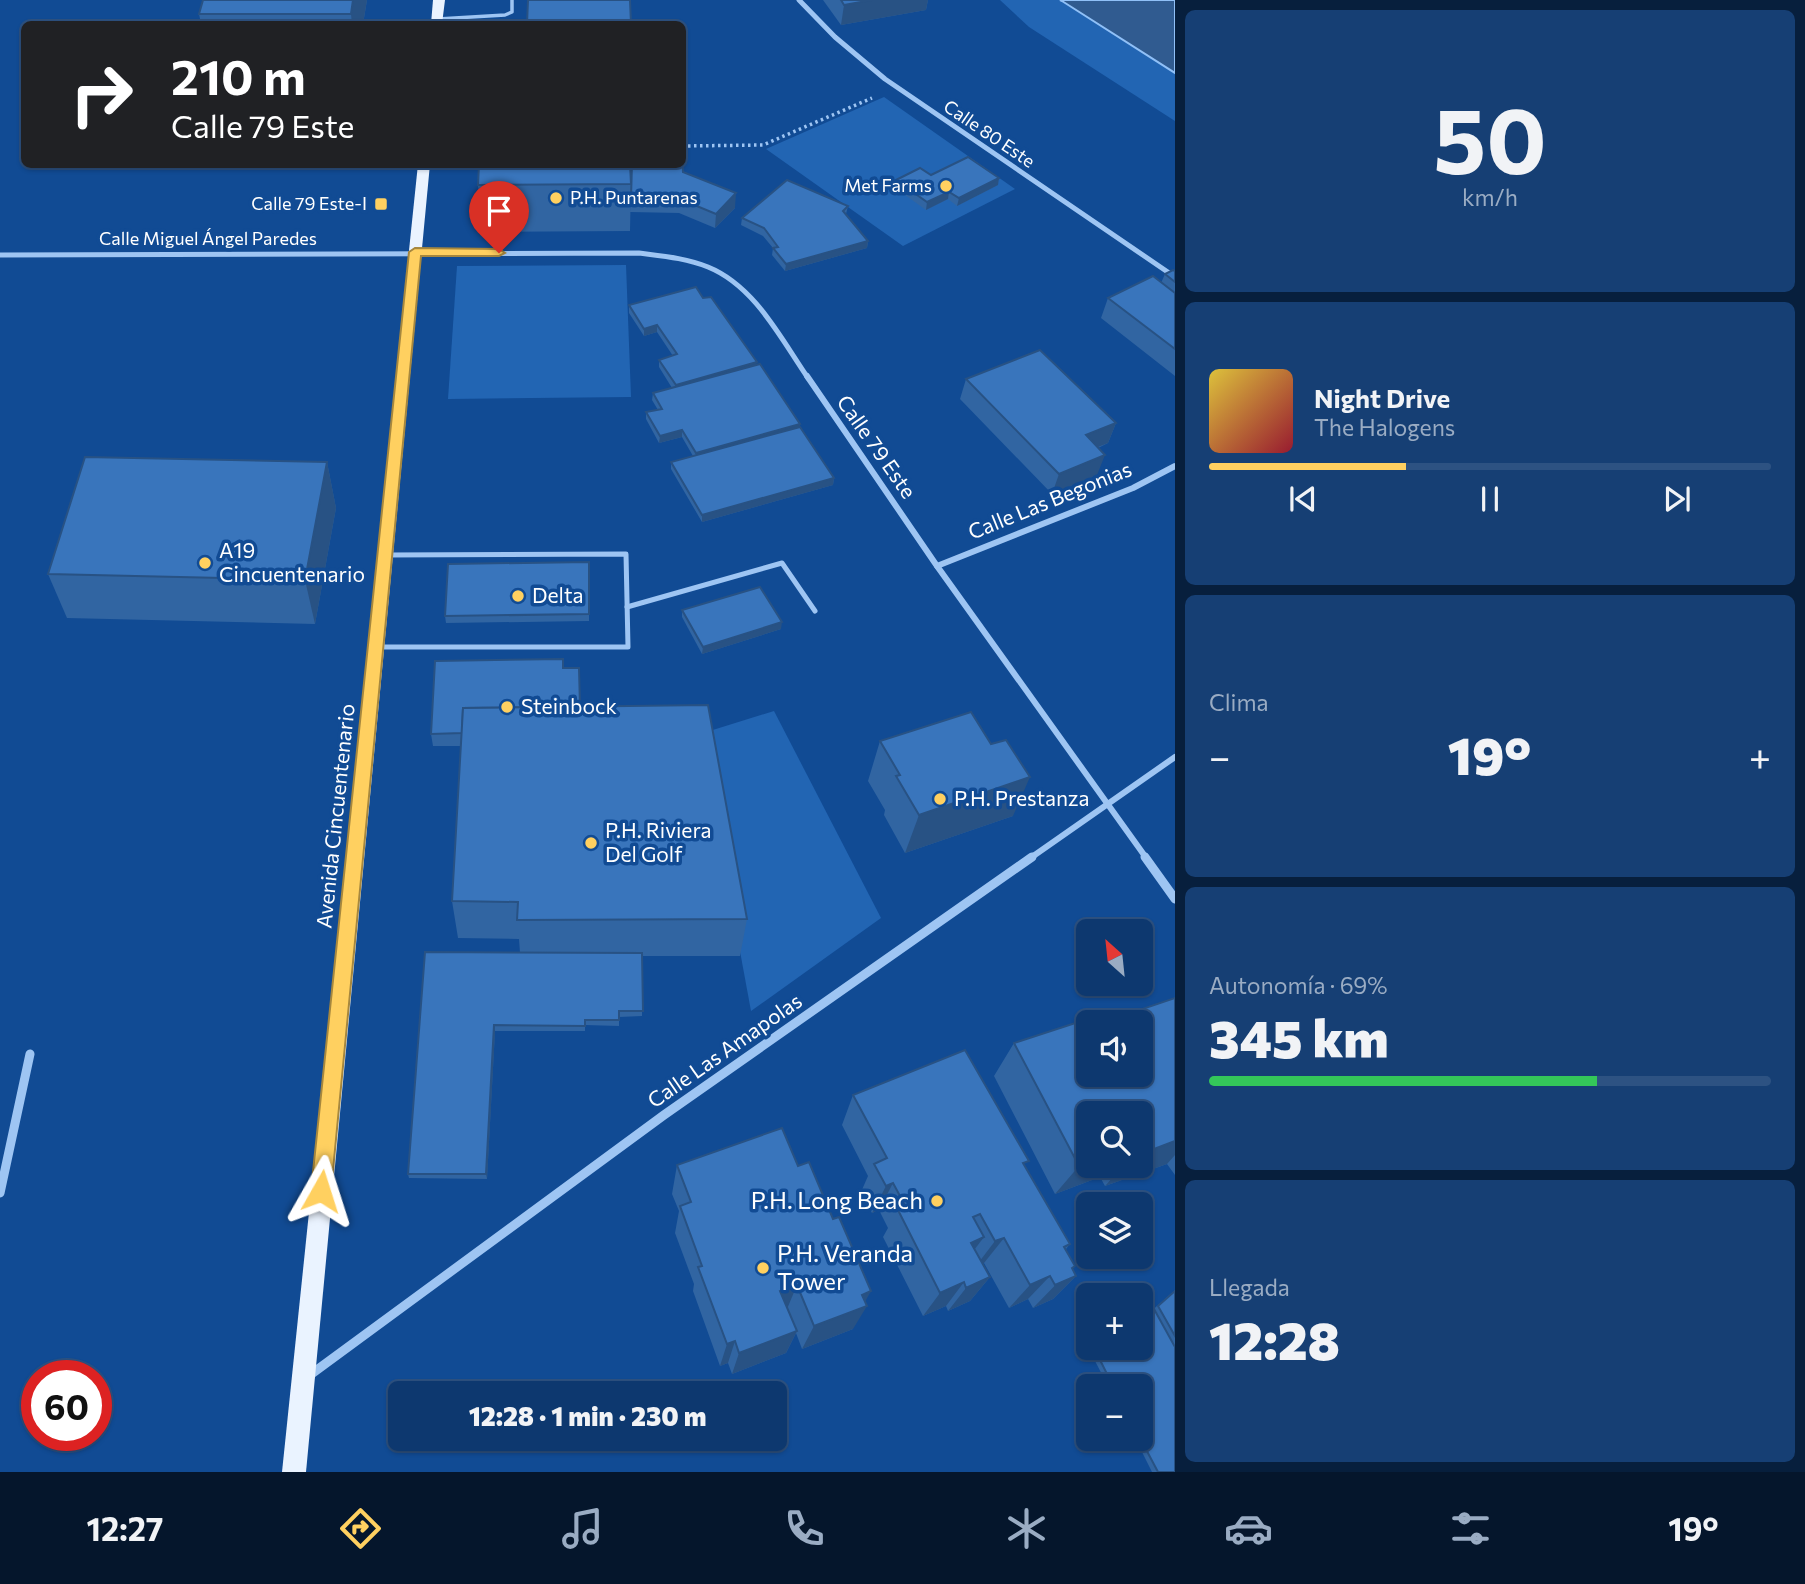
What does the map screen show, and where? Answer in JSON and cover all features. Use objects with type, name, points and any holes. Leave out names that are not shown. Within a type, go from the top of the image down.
[{"type":"main road","points":[[437,21],[439,0]]},
{"type":"main road","name":"Avenida Cincuentenario","points":[[294,1472],[424,168]]},
{"type":"street","name":"Calle 80 Este","points":[[799,0],[835,37],[885,79],[1175,277]]},
{"type":"street","name":"Calle Miguel Ángel Paredes","points":[[0,255],[415,252]]},
{"type":"street","name":"Calle 79 Este","points":[[415,252],[639,253],[691,259],[725,274],[750,296],[763,313],[937,566],[1175,899]]},
{"type":"street","name":"Calle Las Begonias","points":[[937,566],[1133,488],[1175,466]]},
{"type":"street","name":"Calle Las Amapolas","points":[[302,1381],[664,1115],[1175,758]]},
{"type":"street","points":[[0,1193],[30,1054]]},
{"type":"lane","points":[[447,21],[505,15],[512,12],[512,0]]},
{"type":"lane","points":[[376,648],[628,647],[626,554],[385,555]]},
{"type":"lane","points":[[627,607],[782,563],[815,611]]},
{"type":"path","points":[[686,146],[764,145],[882,93]]},
{"type":"shaded area","points":[[1000,0],[1175,0],[1175,121],[1029,27]]},
{"type":"shaded area","points":[[1060,0],[1175,0],[1175,73],[1062,1]]},
{"type":"shaded area","points":[[884,97],[1015,189],[903,246],[766,149]]},
{"type":"shaded area","points":[[626,265],[631,397],[448,399],[457,266]]},
{"type":"shaded area","points":[[774,711],[881,918],[751,1011],[700,734]]},
{"type":"building","points":[[203,0],[353,0],[351,14],[199,14]]},
{"type":"building","points":[[528,0],[630,0],[631,21],[527,21]]},
{"type":"building","points":[[841,0],[872,0],[844,5]]},
{"type":"building","name":"Met Farms","points":[[968,157],[999,178],[959,198],[949,192],[927,202],[896,180],[920,168],[931,175]]},
{"type":"building","points":[[479,168],[630,168],[631,184],[478,185]]},
{"type":"building","points":[[632,168],[683,168],[683,172],[736,193],[716,214],[680,199],[631,198]]},
{"type":"building","points":[[787,180],[848,206],[843,211],[868,241],[786,264],[773,248],[778,247],[764,228],[742,218]]},
{"type":"building","points":[[1175,271],[1175,282],[1165,274]]},
{"type":"building","points":[[1153,276],[1175,293],[1175,349],[1108,298]]},
{"type":"building","points":[[696,287],[703,298],[711,297],[757,362],[676,385],[659,360],[677,354],[657,325],[644,329],[629,305]]},
{"type":"building","points":[[1040,350],[1116,423],[1086,435],[1105,455],[1059,474],[966,379]]},
{"type":"building","points":[[760,364],[800,424],[696,453],[682,430],[660,436],[646,412],[662,409],[653,393]]},
{"type":"building","points":[[800,427],[834,478],[702,515],[671,462]]},
{"type":"building","points":[[85,457],[327,462],[305,580],[48,574]]},
{"type":"building","name":"Delta","points":[[589,562],[589,614],[445,616],[448,564]]},
{"type":"building","points":[[760,587],[782,622],[703,647],[682,610]]},
{"type":"building","points":[[563,659],[563,668],[579,668],[580,707],[463,708],[462,733],[431,734],[435,661]]},
{"type":"building","name":"P.H. Riviera Del Golf","points":[[708,705],[747,919],[517,920],[518,902],[452,901],[463,708]]},
{"type":"building","points":[[971,712],[991,744],[1006,740],[1030,777],[919,815],[896,776],[900,775],[880,741]]},
{"type":"building","points":[[425,952],[642,953],[643,1011],[619,1011],[619,1020],[585,1020],[585,1026],[494,1025],[486,1174],[408,1174]]},
{"type":"building","points":[[1175,998],[1175,1141],[1153,1149],[1153,1101],[1076,1101],[1076,1160],[1014,1043],[1076,1023],[1076,1087],[1153,1087],[1153,1010],[1140,1010]]},
{"type":"building","name":"P.H. Long Beach","points":[[965,1050],[1029,1161],[1023,1163],[1070,1244],[1064,1247],[1075,1266],[1072,1268],[1076,1276],[1055,1285],[1050,1276],[1030,1285],[1004,1238],[995,1241],[980,1214],[973,1217],[984,1237],[971,1243],[990,1277],[966,1288],[964,1282],[940,1293],[898,1210],[906,1207],[893,1183],[886,1186],[874,1164],[887,1158],[853,1095]]},
{"type":"building","name":"P.H. Veranda Tower","points":[[782,1128],[798,1166],[809,1162],[833,1219],[839,1217],[871,1291],[862,1295],[867,1306],[814,1326],[797,1285],[780,1291],[797,1331],[739,1353],[735,1341],[727,1344],[698,1267],[702,1266],[680,1206],[691,1202],[677,1165]]},
{"type":"building","points":[[1175,1291],[1175,1336],[1158,1306]]},
{"type":"building","points":[[1153,1310],[1175,1347],[1175,1472],[1158,1472],[1147,1451],[1153,1451],[1153,1374],[1107,1374],[1100,1360],[1153,1360]]},
{"type":"place","name":"Met Farms","points":[[946,186]]},
{"type":"place","name":"P.H. Puntarenas","points":[[556,198]]},
{"type":"place","name":"Calle 79 Este-I","points":[[381,204]]},
{"type":"place","name":"A19 Cincuentenario","points":[[205,563]]},
{"type":"place","name":"Delta","points":[[518,596]]},
{"type":"place","name":"Steinbock","points":[[507,707]]},
{"type":"place","name":"P.H. Prestanza","points":[[940,799]]},
{"type":"place","name":"P.H. Riviera Del Golf","points":[[591,843]]},
{"type":"place","name":"P.H. Long Beach","points":[[937,1201]]},
{"type":"place","name":"P.H. Veranda Tower","points":[[763,1268]]},
{"type":"route","points":[[321,1191],[415,252],[499,253]]}]
